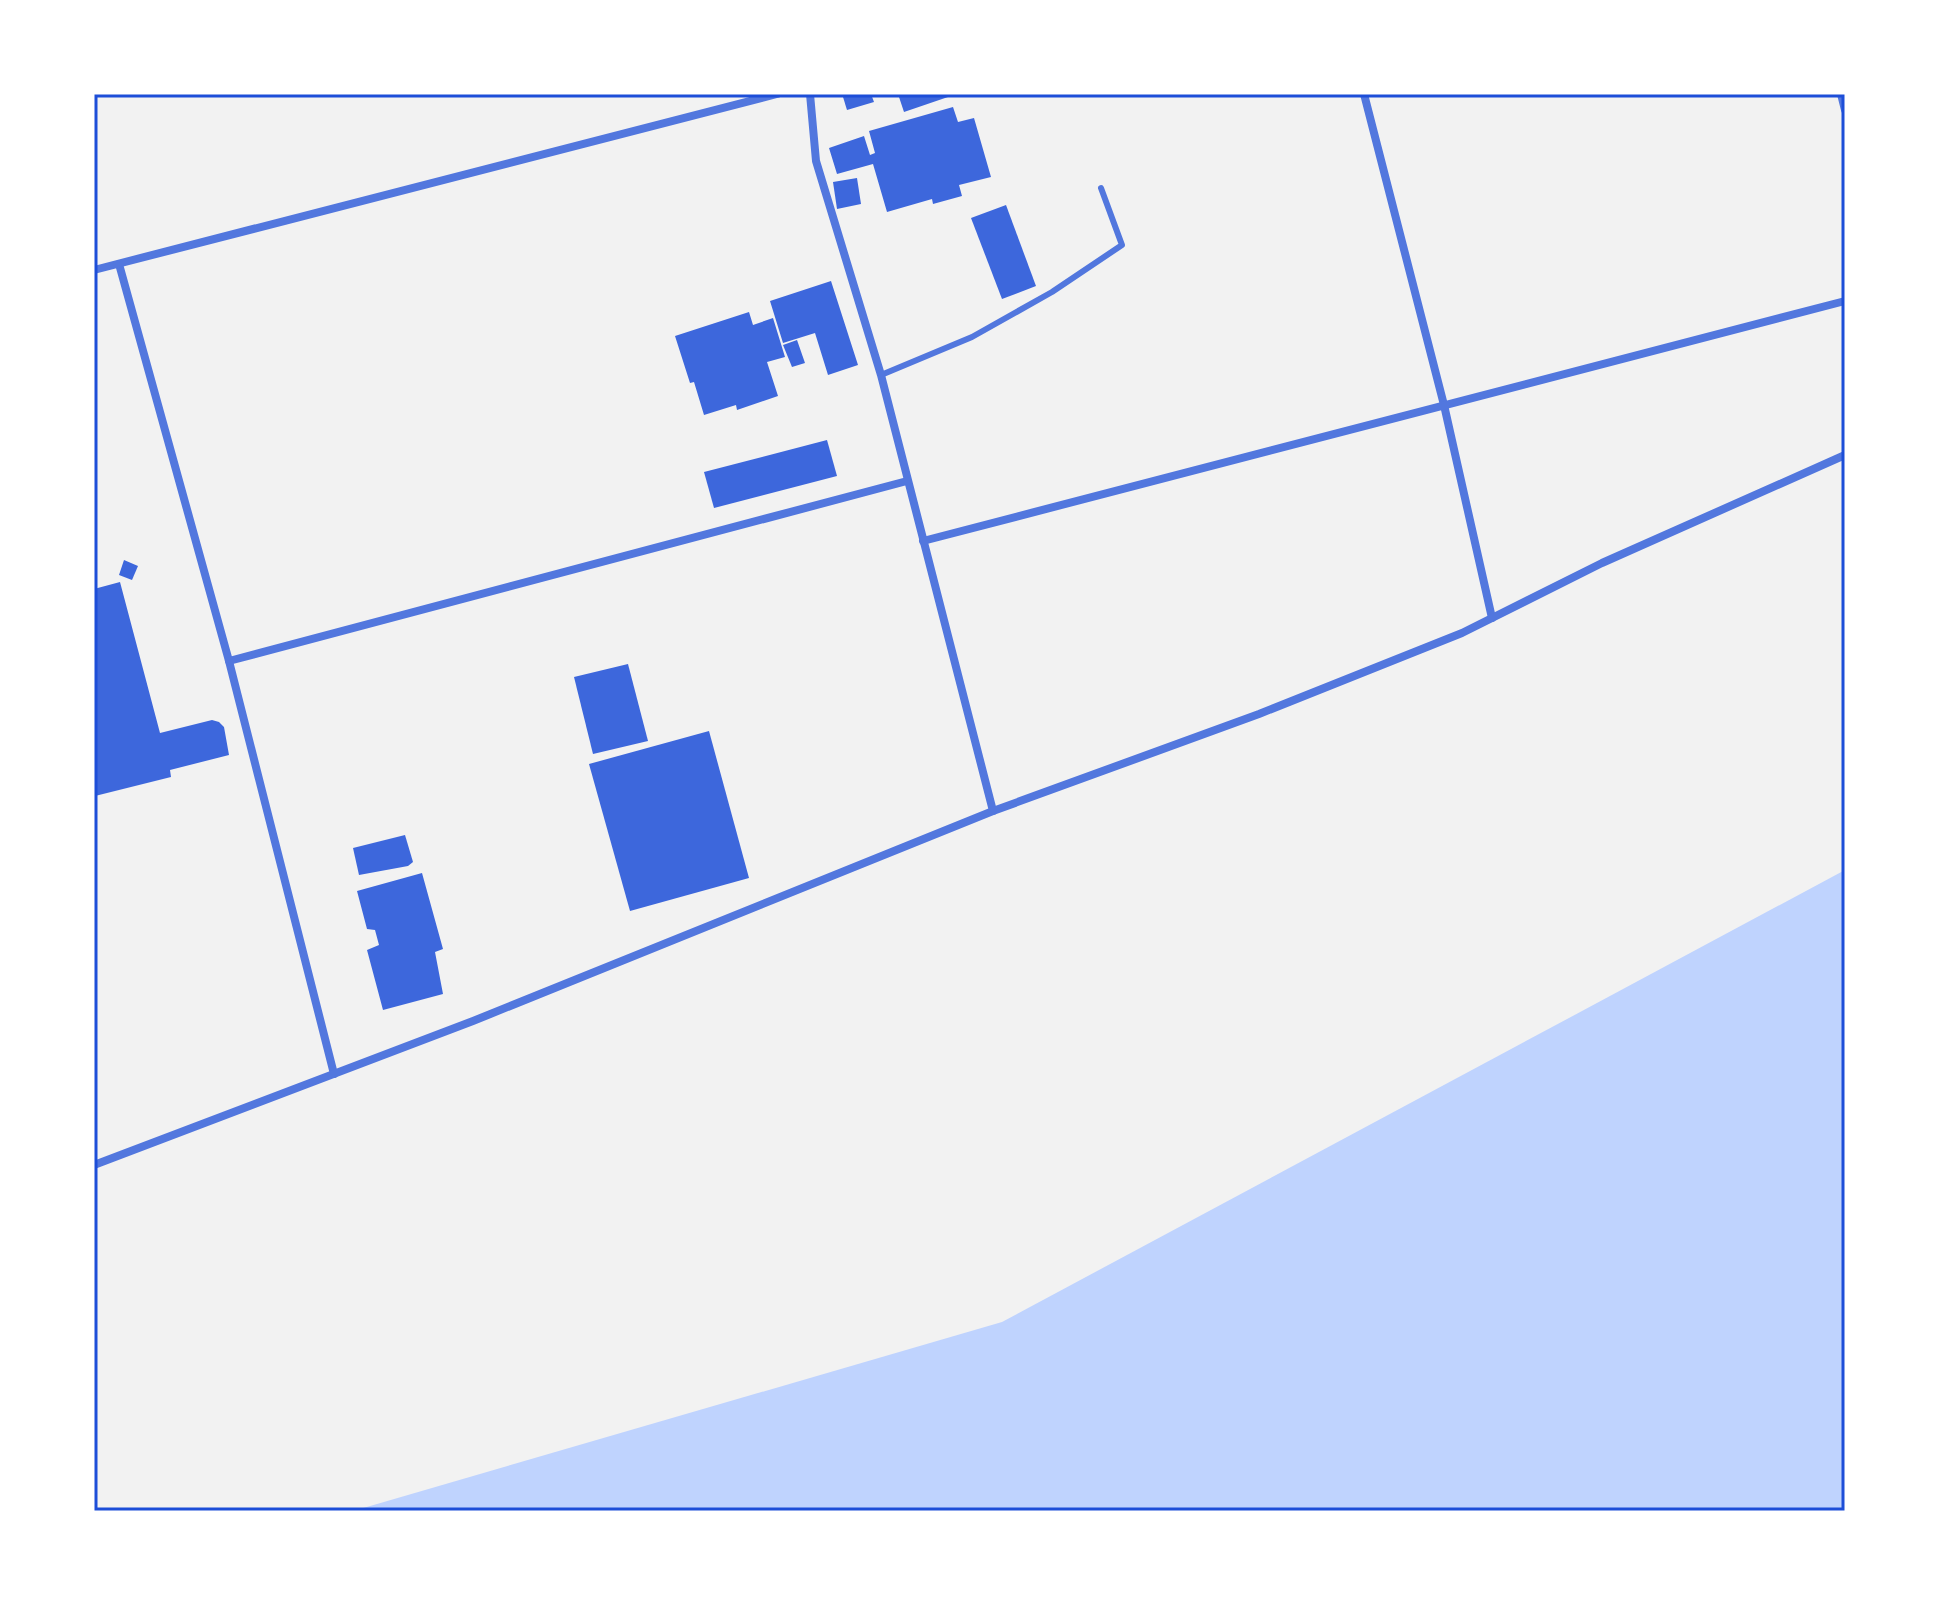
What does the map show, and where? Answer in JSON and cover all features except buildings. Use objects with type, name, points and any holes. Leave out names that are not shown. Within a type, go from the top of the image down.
[{"type":"street","points":[[94,270],[777,94]]},
{"type":"street","points":[[810,94],[816,161],[881,375],[993,811]]},
{"type":"street","points":[[1364,94],[1444,405],[1492,618]]},
{"type":"street","points":[[1841,94],[1845,110]]},
{"type":"street","points":[[119,264],[229,661],[334,1074]]},
{"type":"street","points":[[923,541],[1845,301]]},
{"type":"street","points":[[94,1165],[473,1021],[993,811],[1259,714],[1462,633],[1602,563],[1845,455]]},
{"type":"street","points":[[229,661],[907,481]]},
{"type":"lane","points":[[881,375],[972,337],[1052,292],[1122,245],[1101,188]]},
{"type":"water","points":[[1845,870],[1845,1511],[353,1511],[1002,1322]]}]
